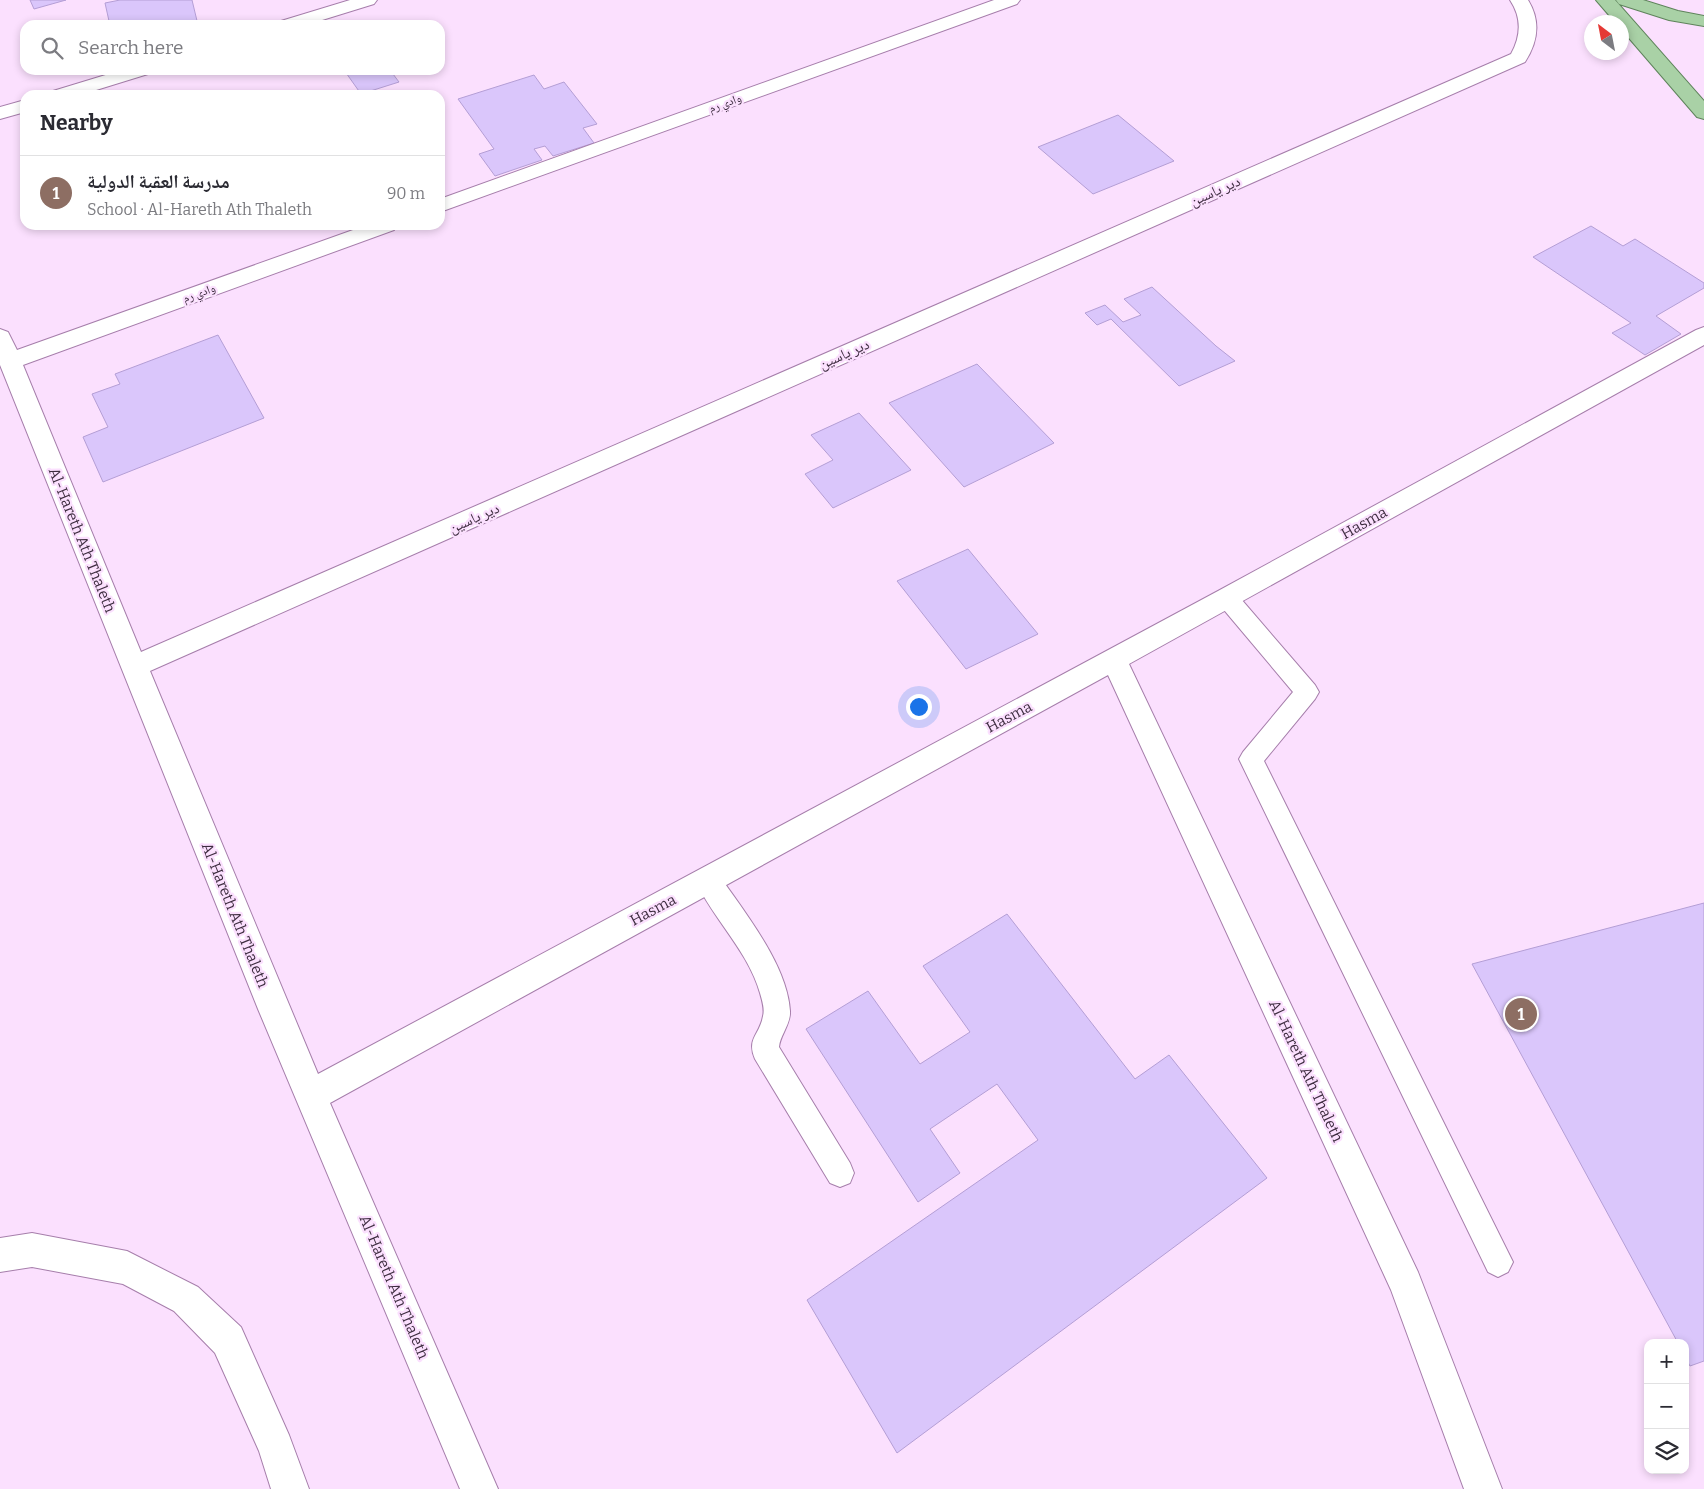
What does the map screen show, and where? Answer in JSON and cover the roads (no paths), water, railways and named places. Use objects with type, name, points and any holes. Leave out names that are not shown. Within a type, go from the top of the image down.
[{"type":"main road","points":[[1605,0],[1704,113]]},
{"type":"main road","points":[[1625,0],[1675,16]]},
{"type":"main road","points":[[1650,52],[1660,32],[1675,16],[1697,9]]},
{"type":"street","points":[[303,20],[368,0]]},
{"type":"street","name":"وادي رم","points":[[445,204],[1010,0]]},
{"type":"street","name":"دير ياسين","points":[[134,668],[1518,58],[1527,45],[1529,20],[1519,0]]},
{"type":"street","points":[[76,90],[125,75]]},
{"type":"street","points":[[0,113],[20,107]]},
{"type":"street","name":"وادي رم","points":[[10,361],[373,230]]},
{"type":"street","name":"Hasma","points":[[312,1095],[1114,660],[1704,335]]},
{"type":"street","name":"Al-Hareth Ath Thaleth","points":[[0,337],[274,1009],[480,1489]]},
{"type":"street","name":"Al-Hareth Ath Thaleth","points":[[1114,660],[1406,1284],[1483,1489]]},
{"type":"street","points":[[0,1255],[32,1250],[126,1268],[186,1299],[228,1340],[276,1448],[290,1489]]},
{"type":"lane","points":[[1227,598],[1307,692],[1251,759],[1498,1262]]},
{"type":"lane","points":[[708,880],[764,967],[775,996],[777,1013],[775,1023],[765,1042],[765,1050],[840,1173]]},
{"type":"place","name":"مدرسة العقبة الدولية","points":[[1521,1014]]}]
